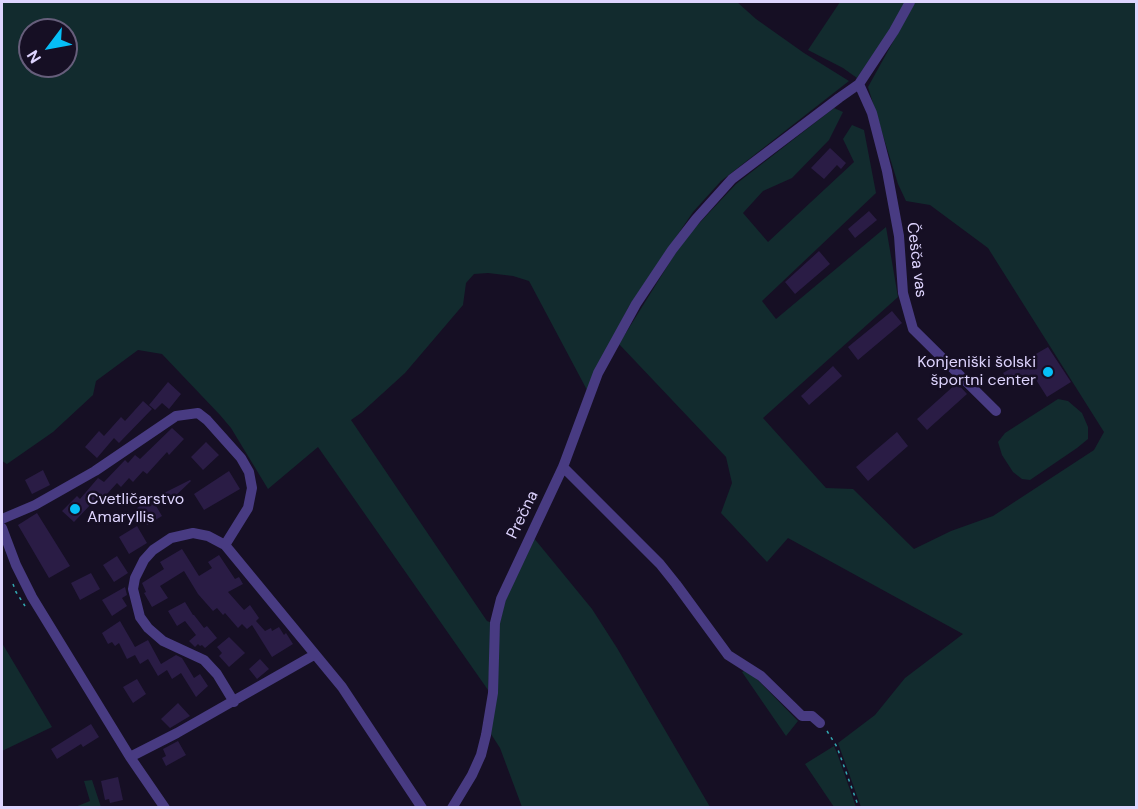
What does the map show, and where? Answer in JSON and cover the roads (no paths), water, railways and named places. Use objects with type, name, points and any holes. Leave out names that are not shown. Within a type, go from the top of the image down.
[{"type":"street","points":[[859,84],[910,2]]},
{"type":"street","name":"Prečna","points":[[452,807],[472,775],[481,755],[486,735],[493,693],[495,623],[501,599],[563,467],[598,374],[636,304],[672,250],[732,179],[859,84]]},
{"type":"street","name":"Češča vas","points":[[859,84],[873,113],[887,171],[899,236],[903,293],[913,329],[996,411]]},
{"type":"street","points":[[2,519],[35,505],[95,471],[176,416],[198,413],[241,458],[249,472],[252,488],[248,508],[225,545]]},
{"type":"street","points":[[563,467],[660,564],[728,655],[761,676],[802,716],[812,716],[820,723]]},
{"type":"street","points":[[2,530],[32,597],[130,757],[165,807]]},
{"type":"street","points":[[234,702],[217,674],[204,660],[163,641],[148,628],[140,617],[133,589],[135,578],[144,560],[153,550],[171,538],[192,533],[208,536],[225,545],[342,687],[422,807]]},
{"type":"street","points":[[130,757],[234,702],[314,655]]},
{"type":"place","name":"Konjeniški šolski športni center","points":[[1048,372]]},
{"type":"place","name":"Cvetličarstvo Amaryllis","points":[[75,509]]}]
